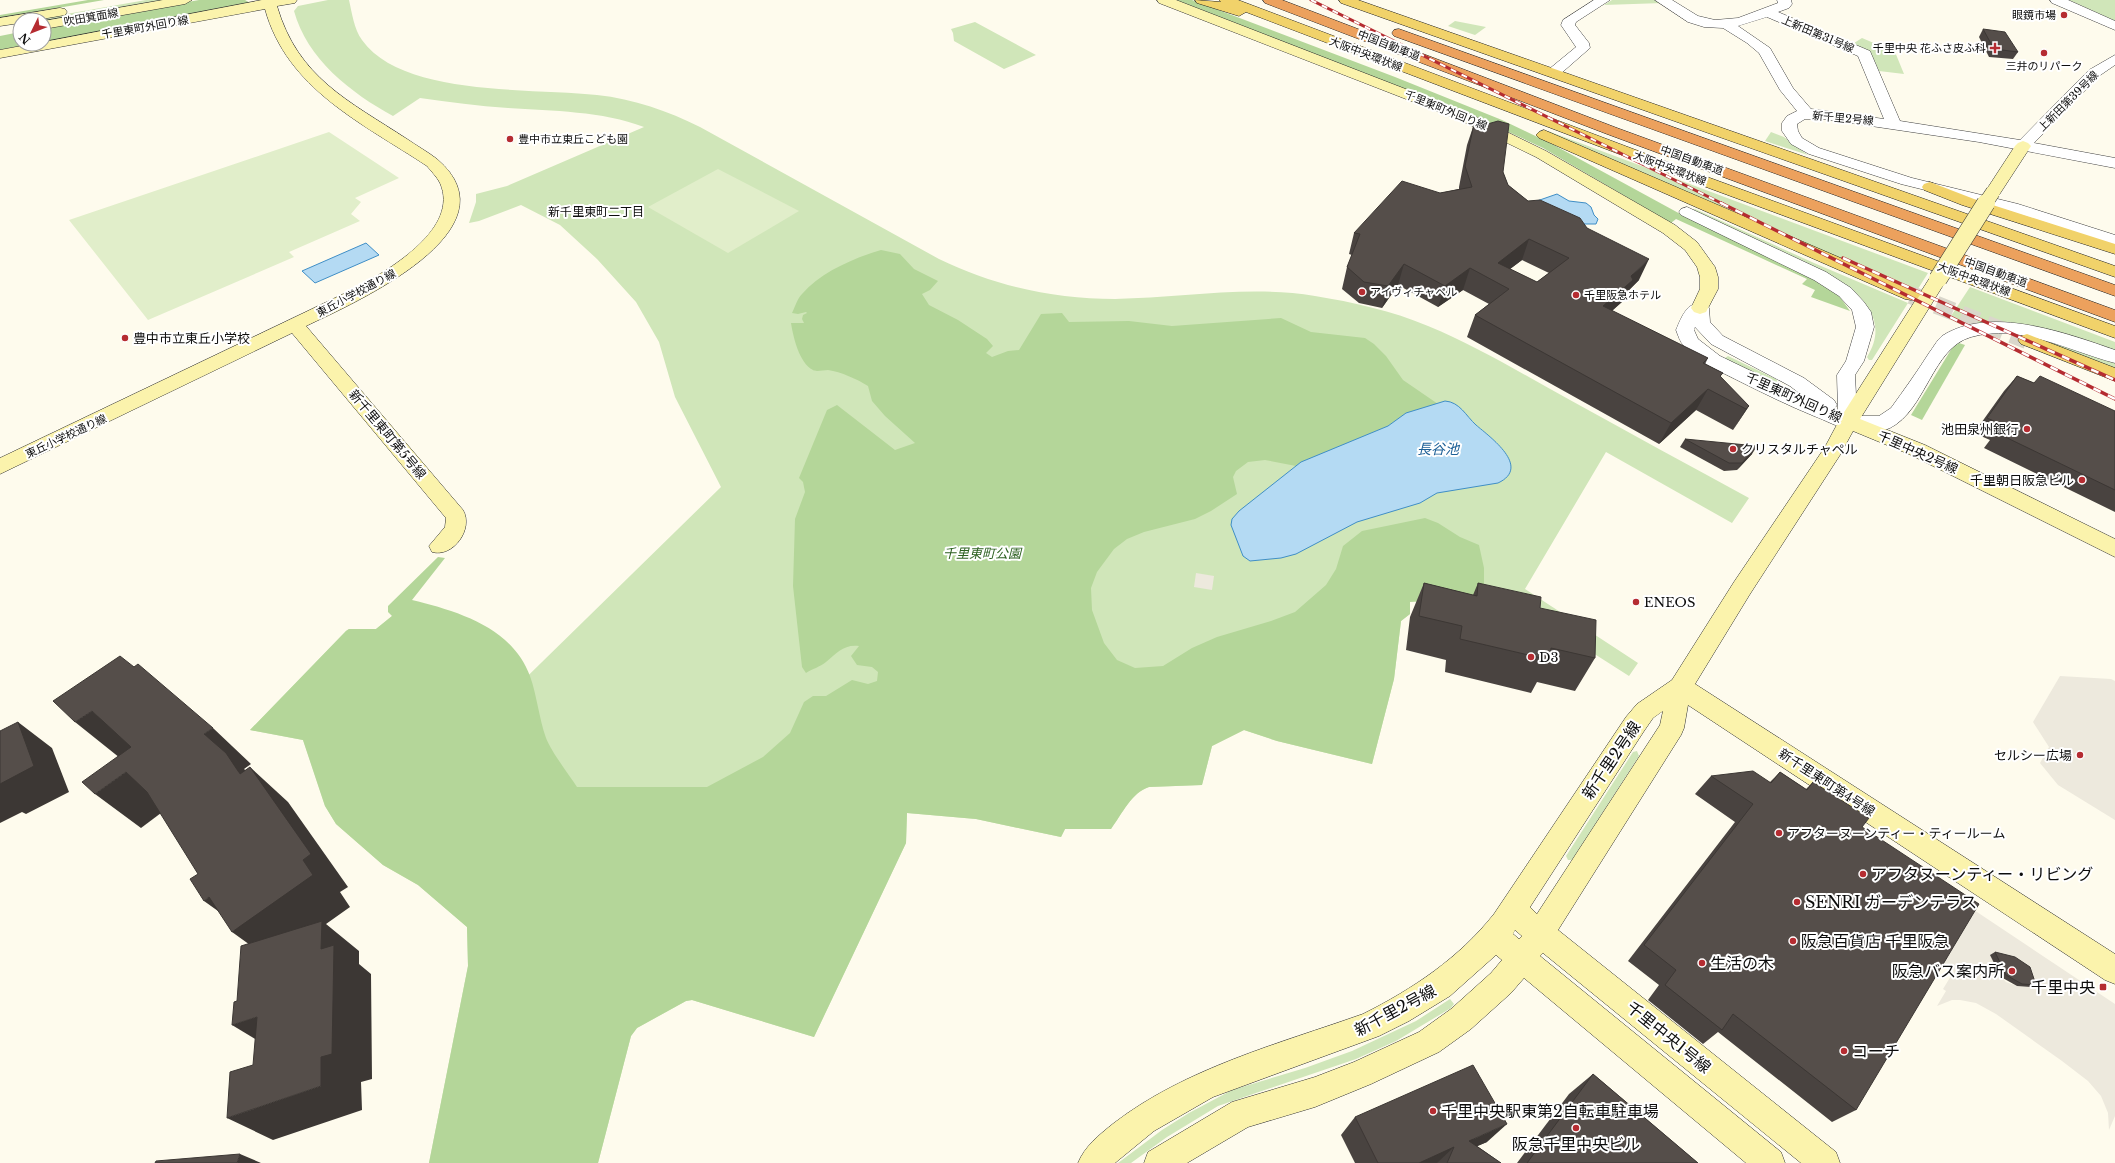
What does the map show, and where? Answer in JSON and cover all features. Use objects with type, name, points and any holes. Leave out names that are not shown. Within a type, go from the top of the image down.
[{"type":"highway","name":"中国自動車道","points":[[1270,0],[1612,131],[2115,316]]},
{"type":"highway","name":"中国自動車道","points":[[1306,0],[2115,291]]},
{"type":"main road","points":[[1202,0],[1292,26]]},
{"type":"main road","name":"大阪中央環状線","points":[[1226,0],[1390,64],[2115,332]]},
{"type":"main road","points":[[1346,0],[2115,272]]},
{"type":"main road","points":[[1390,64],[1541,134],[1911,295]]},
{"type":"main road","points":[[1541,134],[1687,212]]},
{"type":"main road","points":[[1760,146],[1841,168],[2115,261]]},
{"type":"main road","points":[[1930,187],[1968,202],[2115,249]]},
{"type":"main road","points":[[2027,340],[2115,375]]},
{"type":"street","name":"吹田箕面線","points":[[0,22],[128,0]]},
{"type":"street","name":"吹田箕面線","points":[[52,24],[185,0]]},
{"type":"street","name":"千里東町外回り線","points":[[0,54],[270,2],[290,0]]},
{"type":"street","name":"千里東町外回り線","points":[[1164,0],[1468,118],[1541,154],[1679,235],[1691,246],[1706,267],[1709,277],[1709,289],[1700,308],[1691,315],[1685,330],[1690,342],[1703,354],[1784,396],[1848,422]]},
{"type":"street","points":[[1553,73],[1583,48],[1582,43],[1568,25],[1570,20],[1603,0]]},
{"type":"street","points":[[1662,0],[1696,20],[1707,24],[1726,24],[1750,20],[1784,5],[1784,0]]},
{"type":"street","points":[[2057,0],[2115,26]]},
{"type":"street","name":"東丘小学校通り線","points":[[0,467],[366,290],[415,258],[429,246],[446,223],[450,209],[451,192],[447,180],[432,163],[331,96],[316,83],[288,51],[280,34],[270,2]]},
{"type":"street","name":"上新田第31号線","points":[[1767,12],[1865,54],[1865,59],[1880,93],[1886,101],[1893,123]]},
{"type":"street","points":[[1726,24],[1746,36],[1764,51],[1787,90],[1807,114]]},
{"type":"street","points":[[0,33],[12,31]]},
{"type":"street","name":"上新田第39号線","points":[[2023,146],[2094,73],[2115,59]]},
{"type":"street","name":"新千里2号線","points":[[2115,163],[1893,123],[1825,114],[1807,114],[1793,119],[1789,123],[1791,135],[1803,146],[1845,162],[1930,187],[2012,207],[2115,240]]},
{"type":"street","name":"新千里2号線","points":[[1159,1163],[1225,1122],[1243,1113],[1315,1092],[1361,1074],[1429,1042],[1461,1019],[1488,996],[1522,959],[1540,934],[1672,728],[1680,687],[1742,588],[1833,450],[1848,422],[1938,278],[2023,146]]},
{"type":"street","points":[[1687,212],[1820,276],[1845,292],[1858,306],[1862,312],[1865,327],[1854,361],[1846,375],[1848,422],[1883,423],[1898,413],[1947,341],[1956,335],[1967,332],[1993,328],[2029,331],[2070,342],[2115,357]]},
{"type":"street","name":"新千里東町第5号線","points":[[295,324],[456,516],[456,529],[440,546]]},
{"type":"street","name":"千里中央2号線","points":[[1848,422],[1918,450],[2115,549]]},
{"type":"street","name":"新千里2号線","points":[[1093,1163],[1111,1145],[1143,1120],[1205,1084],[1351,1034],[1399,1011],[1440,986],[1474,957],[1494,936],[1513,912],[1635,724],[1645,711],[1680,687]]},
{"type":"street","name":"新千里東町第4号線","points":[[1680,687],[2115,970]]},
{"type":"street","name":"千里中央1号線","points":[[1513,912],[1825,1163]]},
{"type":"street","points":[[1494,936],[1770,1163]]},
{"type":"green space","points":[[88,0],[104,0],[35,12],[18,12]]},
{"type":"green space","points":[[146,0],[165,0],[52,20],[52,16]]},
{"type":"green space","points":[[199,0],[245,0],[252,4],[52,41],[52,27]]},
{"type":"green space","name":"千里東町公園","points":[[328,0],[349,0],[355,26],[362,40],[381,58],[407,72],[437,81],[471,86],[506,90],[597,95],[624,99],[650,106],[700,127],[939,259],[981,277],[1003,284],[1069,297],[1115,299],[1240,292],[1290,293],[1343,301],[1387,311],[1446,334],[1482,352],[1749,498],[1732,523],[1606,452],[1525,589],[1638,663],[1629,676],[1505,597],[1410,601],[1410,614],[1401,621],[1394,679],[1372,764],[1277,741],[1244,730],[1212,746],[1202,785],[1149,787],[1137,794],[1132,799],[1111,829],[1065,829],[1061,837],[976,819],[907,813],[906,843],[814,1037],[692,1000],[686,1001],[637,1028],[631,1036],[598,1163],[429,1163],[468,966],[467,927],[418,885],[383,865],[336,824],[325,806],[303,740],[250,730],[346,631],[349,629],[376,629],[392,616],[502,701],[721,487],[675,397],[659,342],[636,302],[597,259],[560,225],[521,205],[479,221],[469,223],[476,202],[476,194],[507,186],[644,127],[594,115],[486,106],[420,98],[393,116],[362,97],[333,73],[309,44],[300,28],[294,11],[298,6]]},
{"type":"green space","points":[[1174,0],[1192,0],[1395,77],[1502,120],[1552,144],[1684,216],[1817,280],[1840,297],[1850,311],[1811,297],[1815,290],[1802,284],[1807,279],[1676,219],[1671,223],[1543,148],[1474,116]]},
{"type":"green space","points":[[1612,0],[1657,0],[1663,3],[1604,5]]},
{"type":"green space","points":[[2069,0],[2115,0],[2115,21]]},
{"type":"green space","points":[[12,13],[12,16],[0,18],[0,15]]},
{"type":"green space","points":[[1455,21],[1486,27],[1475,35],[1448,26]]},
{"type":"green space","points":[[975,22],[1036,55],[1004,69],[954,41],[951,29]]},
{"type":"green space","points":[[12,34],[12,48],[0,50],[0,36]]},
{"type":"green space","points":[[1862,38],[1895,52],[1904,74],[1879,71],[1871,53],[1851,45]]},
{"type":"green space","points":[[1546,131],[1548,131],[1928,273],[1916,292]]},
{"type":"green space","points":[[329,132],[399,178],[355,198],[361,202],[351,214],[360,221],[289,252],[294,257],[148,320],[69,220]]},
{"type":"green space","points":[[1771,132],[1784,137],[1808,155],[1765,141]]},
{"type":"green space","points":[[718,169],[799,211],[728,253],[648,207]]},
{"type":"green space","points":[[1692,209],[1908,303],[1872,360],[1869,360],[1867,357],[1875,339],[1874,322],[1872,314],[1867,306],[1854,291]]},
{"type":"green space","name":"千里東町公園","points":[[881,250],[900,254],[914,269],[938,281],[930,290],[922,294],[929,305],[958,320],[987,339],[993,346],[986,353],[992,357],[1008,351],[1019,350],[1041,314],[1062,313],[1069,322],[1129,321],[1172,326],[1281,318],[1311,332],[1365,338],[1374,344],[1386,356],[1403,380],[1438,404],[1406,413],[1388,426],[1296,466],[1265,460],[1248,462],[1236,471],[1233,477],[1237,494],[1211,511],[1195,519],[1144,532],[1127,539],[1114,549],[1097,572],[1091,588],[1092,610],[1104,643],[1117,660],[1135,668],[1163,666],[1192,648],[1217,637],[1271,621],[1295,612],[1326,585],[1336,569],[1343,546],[1362,531],[1425,518],[1438,523],[1460,537],[1479,545],[1484,568],[1484,584],[1505,597],[1410,602],[1410,614],[1401,621],[1394,679],[1372,764],[1277,741],[1244,730],[1212,746],[1202,785],[1149,787],[1137,794],[1132,799],[1111,829],[1065,829],[1061,837],[976,819],[907,813],[906,843],[814,1037],[692,1000],[686,1001],[637,1028],[631,1036],[598,1163],[429,1163],[468,966],[467,927],[418,885],[383,865],[336,824],[325,806],[303,740],[250,730],[346,631],[349,629],[376,629],[392,616],[388,612],[388,606],[438,557],[445,558],[412,600],[464,616],[497,633],[510,645],[522,659],[530,676],[546,738],[577,787],[707,787],[763,757],[790,733],[804,702],[813,696],[826,696],[852,680],[868,684],[877,681],[878,672],[872,667],[857,665],[851,656],[859,646],[849,646],[837,652],[824,664],[806,673],[802,667],[793,586],[795,519],[805,492],[803,482],[799,478],[827,410],[837,405],[895,450],[915,443],[885,416],[872,401],[868,386],[854,378],[838,372],[828,370],[814,371],[808,367],[800,355],[793,335],[791,323],[804,323],[802,319],[803,315],[807,313],[806,312],[798,314],[792,313],[799,298],[810,286],[838,267],[860,257]]},
{"type":"green space","points":[[1970,287],[2115,342],[2115,352],[1993,323],[1962,325],[1949,319]]},
{"type":"green space","points":[[2036,338],[2115,362],[2115,370]]},
{"type":"green space","points":[[1959,343],[1965,345],[1922,420],[1911,415],[1952,348]]},
{"type":"green space","points":[[1728,356],[1776,379],[1777,381],[1775,384],[1727,361],[1725,358]]},
{"type":"green space","points":[[1637,751],[1639,756],[1572,860],[1568,860],[1566,856],[1633,752]]},
{"type":"green space","points":[[1450,999],[1454,1004],[1451,1008],[1396,1041],[1356,1059],[1218,1106],[1167,1137],[1131,1163],[1118,1163],[1162,1130],[1189,1113],[1232,1090],[1305,1068],[1352,1051],[1416,1021]]},
{"type":"shaded area","points":[[1196,573],[1214,576],[1212,590],[1194,587]]},
{"type":"shaded area","name":"セルシー広場","points":[[2060,676],[2111,679],[2115,681],[2115,820],[2058,785],[2040,763],[2049,747],[2033,722]]},
{"type":"shaded area","points":[[1968,906],[2115,1004],[2115,1116],[2109,1130],[2108,1113],[2101,1096],[2088,1081],[2062,1061],[1996,1014],[1976,1003],[1952,1000],[1937,1006],[1946,991],[1943,989],[1954,971],[1937,959]],"holes":[[[1996,964],[2025,986],[2017,986],[2006,982],[1998,973]]]},
{"type":"water","points":[[1557,194],[1569,201],[1586,203],[1591,207],[1594,215],[1598,219],[1596,224],[1583,224],[1534,202]]},
{"type":"water","points":[[366,243],[379,255],[315,283],[302,271]]},
{"type":"water","name":"長谷池","points":[[1445,401],[1459,407],[1505,452],[1510,461],[1511,469],[1507,476],[1498,483],[1437,493],[1420,503],[1357,522],[1296,554],[1281,558],[1250,561],[1243,556],[1231,525],[1232,519],[1239,511],[1301,462],[1388,426],[1406,413]]},
{"type":"building","points":[[1983,29],[2005,32],[2018,52],[1994,49]]},
{"type":"building","name":"千里阪急ホテル","points":[[1498,121],[1509,124],[1503,172],[1508,185],[1528,201],[1540,200],[1580,218],[1587,228],[1649,259],[1631,276],[1633,280],[1603,306],[1708,358],[1703,363],[1723,373],[1720,376],[1749,406],[1746,409],[1708,389],[1671,423],[1475,315],[1509,289],[1470,268],[1445,286],[1404,264],[1388,286],[1364,282],[1347,267],[1360,234],[1354,233],[1402,181],[1440,193],[1472,187],[1465,166],[1474,124],[1484,125]],"holes":[[[1529,239],[1569,258],[1537,282],[1498,263]]]},
{"type":"building","name":"千里朝日阪急ビル","points":[[2017,376],[2034,383],[2040,376],[2115,411],[2115,490],[1997,433],[2003,425],[1987,418]]},
{"type":"building","points":[[1685,439],[1757,446],[1742,463],[1729,463]]},
{"type":"building","points":[[1424,583],[1477,596],[1478,583],[1541,597],[1540,608],[1596,620],[1595,658],[1551,648],[1550,660],[1460,639],[1462,626],[1419,616]]},
{"type":"building","points":[[120,656],[134,667],[138,664],[213,728],[204,734],[226,753],[240,774],[250,767],[311,854],[303,860],[313,875],[232,932],[209,897],[204,901],[190,879],[198,874],[147,792],[126,772],[95,794],[82,782],[131,747],[92,711],[75,722],[53,701]]},
{"type":"building","points":[[18,722],[34,766],[0,784],[0,731]]},
{"type":"building","name":"阪急百貨店 千里阪急","points":[[1753,771],[1771,783],[1780,772],[1807,790],[1813,782],[1869,818],[1862,827],[1979,904],[1856,1110],[1733,1014],[1722,1030],[1665,985],[1676,970],[1644,945],[1753,804],[1711,776]]},
{"type":"building","points":[[322,921],[321,949],[334,945],[332,1054],[321,1057],[321,1086],[227,1118],[230,1072],[253,1065],[257,1017],[232,1025],[234,1002],[237,1001],[241,946]]},
{"type":"building","points":[[1995,952],[2015,957],[2030,967],[2036,985],[2022,984],[2006,975]]},
{"type":"building","name":"千里中央駅東第2自転車駐車場","points":[[1473,1065],[1507,1124],[1469,1141],[1501,1163],[1447,1163],[1454,1147],[1419,1163],[1378,1163],[1355,1117]]},
{"type":"building","points":[[1593,1074],[1698,1163],[1527,1163]]},
{"type":"building","points":[[240,1154],[237,1163],[155,1163],[156,1161]]},
{"type":"tunnel","points":[[1911,295],[2027,340]]},
{"type":"railway","points":[[1311,0],[1723,204]]},
{"type":"railway","points":[[1721,203],[2115,399]]},
{"type":"railway","points":[[1843,258],[2115,380]]},
{"type":"place","name":"眼鏡市場","points":[[2064,15]]},
{"type":"place","name":"千里中央 花ふさ皮ふ科","points":[[1995,48]]},
{"type":"place","name":"三井のリパーク","points":[[2044,53]]},
{"type":"place","name":"豊中市立東丘こども園","points":[[510,139]]},
{"type":"place","name":"アイヴィチャペル","points":[[1362,292]]},
{"type":"place","name":"千里阪急ホテル","points":[[1576,295]]},
{"type":"place","name":"豊中市立東丘小学校","points":[[125,338]]},
{"type":"place","name":"池田泉州銀行","points":[[2027,429]]},
{"type":"place","name":"クリスタルチャペル","points":[[1733,449]]},
{"type":"place","name":"千里朝日阪急ビル","points":[[2082,480]]},
{"type":"place","name":"ENEOS","points":[[1636,602]]},
{"type":"place","name":"D3","points":[[1531,657]]},
{"type":"place","name":"セルシー広場","points":[[2080,755]]},
{"type":"place","name":"アフターヌーンティー・ティールーム","points":[[1779,833]]},
{"type":"place","name":"アフタヌーンティー・リビング","points":[[1863,874]]},
{"type":"place","name":"SENRI ガーデンテラス","points":[[1797,902]]},
{"type":"place","name":"阪急百貨店 千里阪急","points":[[1793,941]]},
{"type":"place","name":"生活の木","points":[[1702,963]]},
{"type":"place","name":"阪急バス案内所","points":[[2012,971]]},
{"type":"place","name":"千里中央","points":[[2103,987]]},
{"type":"place","name":"コーチ","points":[[1844,1051]]},
{"type":"place","name":"千里中央駅東第2自転車駐車場","points":[[1433,1111]]},
{"type":"place","name":"阪急千里中央ビル","points":[[1576,1128]]},
{"type":"district","name":"新千里東町二丁目","points":[[596,212]]}]
